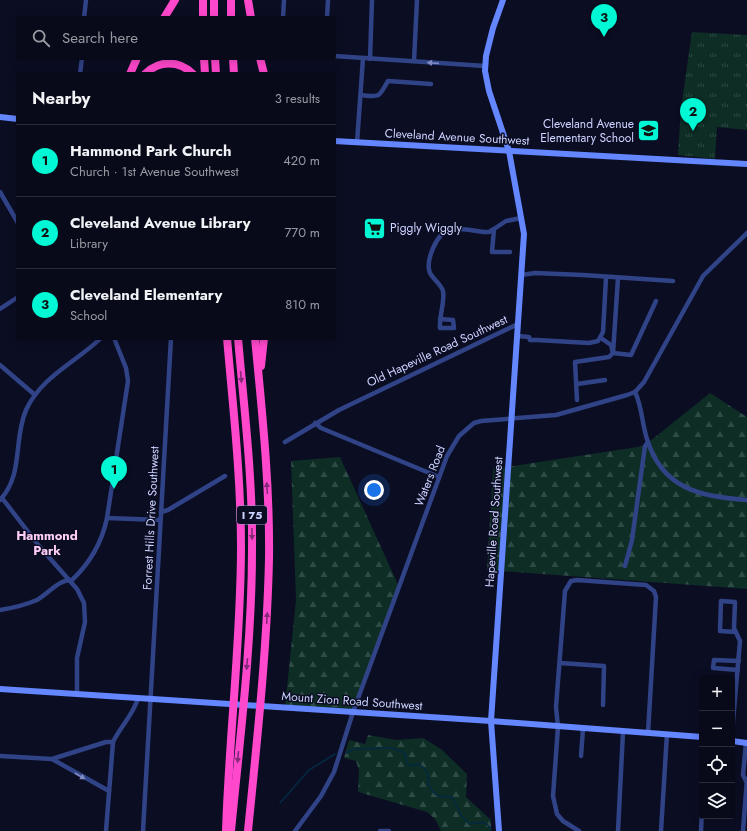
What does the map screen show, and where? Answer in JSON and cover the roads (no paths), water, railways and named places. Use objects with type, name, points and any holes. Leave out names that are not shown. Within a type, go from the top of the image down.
[{"type":"highway","points":[[165,16],[175,0]]},
{"type":"highway","points":[[203,0],[203,16]]},
{"type":"highway","points":[[214,0],[214,16]]},
{"type":"highway","points":[[231,0],[231,16]]},
{"type":"highway","points":[[248,0],[251,16]]},
{"type":"highway","points":[[131,72],[136,60]]},
{"type":"highway","points":[[204,60],[205,72]]},
{"type":"highway","points":[[215,60],[216,72]]},
{"type":"highway","points":[[232,60],[234,72]]},
{"type":"highway","points":[[260,60],[264,72]]},
{"type":"highway","points":[[149,72],[155,67],[166,63],[183,66],[190,72]]},
{"type":"highway","points":[[222,340],[226,383],[234,419]]},
{"type":"highway","points":[[226,831],[241,546],[234,419],[227,340]]},
{"type":"highway","name":"I 75","points":[[231,831],[245,692],[251,611],[252,541],[249,471],[238,340]]},
{"type":"highway","name":"I 75","points":[[248,831],[267,617],[269,558],[268,498],[255,340]]},
{"type":"highway","points":[[259,379],[264,340]]},
{"type":"street","points":[[84,16],[86,0]]},
{"type":"street","points":[[283,16],[284,0]]},
{"type":"street","points":[[327,16],[328,0]]},
{"type":"street","points":[[370,58],[372,0]]},
{"type":"street","points":[[414,62],[417,0]]},
{"type":"street","name":"Old Hapeville Road Southwest","points":[[285,442],[315,423],[363,398],[518,324],[524,275],[524,234],[509,150],[489,91],[485,66],[493,28],[503,0]]},
{"type":"street","points":[[336,56],[485,66]]},
{"type":"street","points":[[357,143],[363,58]]},
{"type":"street","points":[[80,72],[82,60]]},
{"type":"street","points":[[361,94],[378,95],[382,93],[388,81],[431,84]]},
{"type":"street","points":[[0,117],[16,119]]},
{"type":"street","name":"Cleveland Avenue Southwest","points":[[336,141],[747,164]]},
{"type":"street","points":[[0,192],[16,220]]},
{"type":"street","points":[[440,319],[443,292],[430,272],[432,250],[443,233],[449,230],[489,232],[506,221],[521,218]]},
{"type":"street","points":[[494,228],[492,252],[510,252]]},
{"type":"street","points":[[747,233],[703,276],[644,382],[635,392],[648,442],[660,467],[684,487],[698,494],[724,499],[747,500]]},
{"type":"street","points":[[524,275],[535,273],[594,275],[606,278],[673,281]]},
{"type":"street","points":[[518,336],[529,337],[530,340],[589,343],[598,341],[603,332],[606,278]]},
{"type":"street","points":[[577,400],[576,362],[609,357],[613,353],[618,278]]},
{"type":"street","points":[[0,309],[16,297]]},
{"type":"street","points":[[613,353],[631,355],[656,301]]},
{"type":"street","name":"Hapeville Road Southwest","points":[[499,831],[491,722],[518,324]]},
{"type":"street","points":[[601,338],[607,341],[613,353]]},
{"type":"street","points":[[77,694],[77,658],[86,612],[81,595],[1,499],[15,477],[21,426],[26,410],[35,395],[47,381],[98,340]]},
{"type":"street","points":[[0,610],[33,601],[66,580],[72,580],[93,555],[102,537],[107,518],[128,382],[126,368],[115,340]]},
{"type":"street","name":"Forrest Hills Drive Southwest","points":[[143,831],[171,340]]},
{"type":"street","points":[[0,365],[35,395]]},
{"type":"street","points":[[577,384],[605,380]]},
{"type":"street","name":"Waters Road","points":[[295,831],[327,786],[451,447],[467,427],[481,420],[556,415],[635,392]]},
{"type":"street","points":[[315,423],[321,428],[439,477]]},
{"type":"street","points":[[625,566],[632,540],[645,446],[648,442]]},
{"type":"street","points":[[161,512],[168,510],[225,476]]},
{"type":"street","points":[[107,518],[160,520]]},
{"type":"street","points":[[579,831],[563,821],[554,805],[553,796],[558,727],[556,707],[565,591],[571,581],[577,580],[646,585],[651,588],[656,597],[648,733]]},
{"type":"street","points":[[735,690],[743,643],[734,628],[735,602],[721,601],[720,631],[736,632]]},
{"type":"street","points":[[738,670],[713,668],[714,660],[739,661]]},
{"type":"street","points":[[560,663],[604,666],[603,705]]},
{"type":"street","name":"Mount Zion Road Southwest","points":[[0,689],[353,712],[667,734],[699,738]]},
{"type":"street","points":[[106,831],[113,742],[118,730],[137,705],[138,698]]},
{"type":"street","points":[[581,756],[583,729]]},
{"type":"street","points":[[618,831],[623,732]]},
{"type":"street","points":[[662,831],[667,734]]},
{"type":"street","points":[[735,741],[746,743],[743,775],[746,780],[743,831]]},
{"type":"street","points":[[0,756],[52,759],[106,742],[113,742]]},
{"type":"street","points":[[52,759],[109,791]]},
{"type":"street","points":[[701,831],[702,819]]},
{"type":"street","points":[[380,831],[389,831]]},
{"type":"waterway","points":[[346,753],[354,749],[391,748],[403,752],[406,757],[407,764],[412,766],[418,764],[426,770],[429,777],[428,784],[435,794],[441,797],[447,796],[453,798],[461,815],[469,824],[484,823],[491,829]]},
{"type":"waterway","points":[[280,803],[309,770],[335,754]]},
{"type":"place","name":"Cleveland Elementary","points":[[604,37]]},
{"type":"place","name":"Cleveland Avenue Elementary School","points":[[649,131]]},
{"type":"place","name":"Cleveland Avenue Library","points":[[693,131]]},
{"type":"place","name":"Piggly Wiggly","points":[[375,228]]},
{"type":"place","name":"Hammond Park Church","points":[[114,489]]},
{"type":"district","name":"Hammond Park","points":[[47,542]]}]
